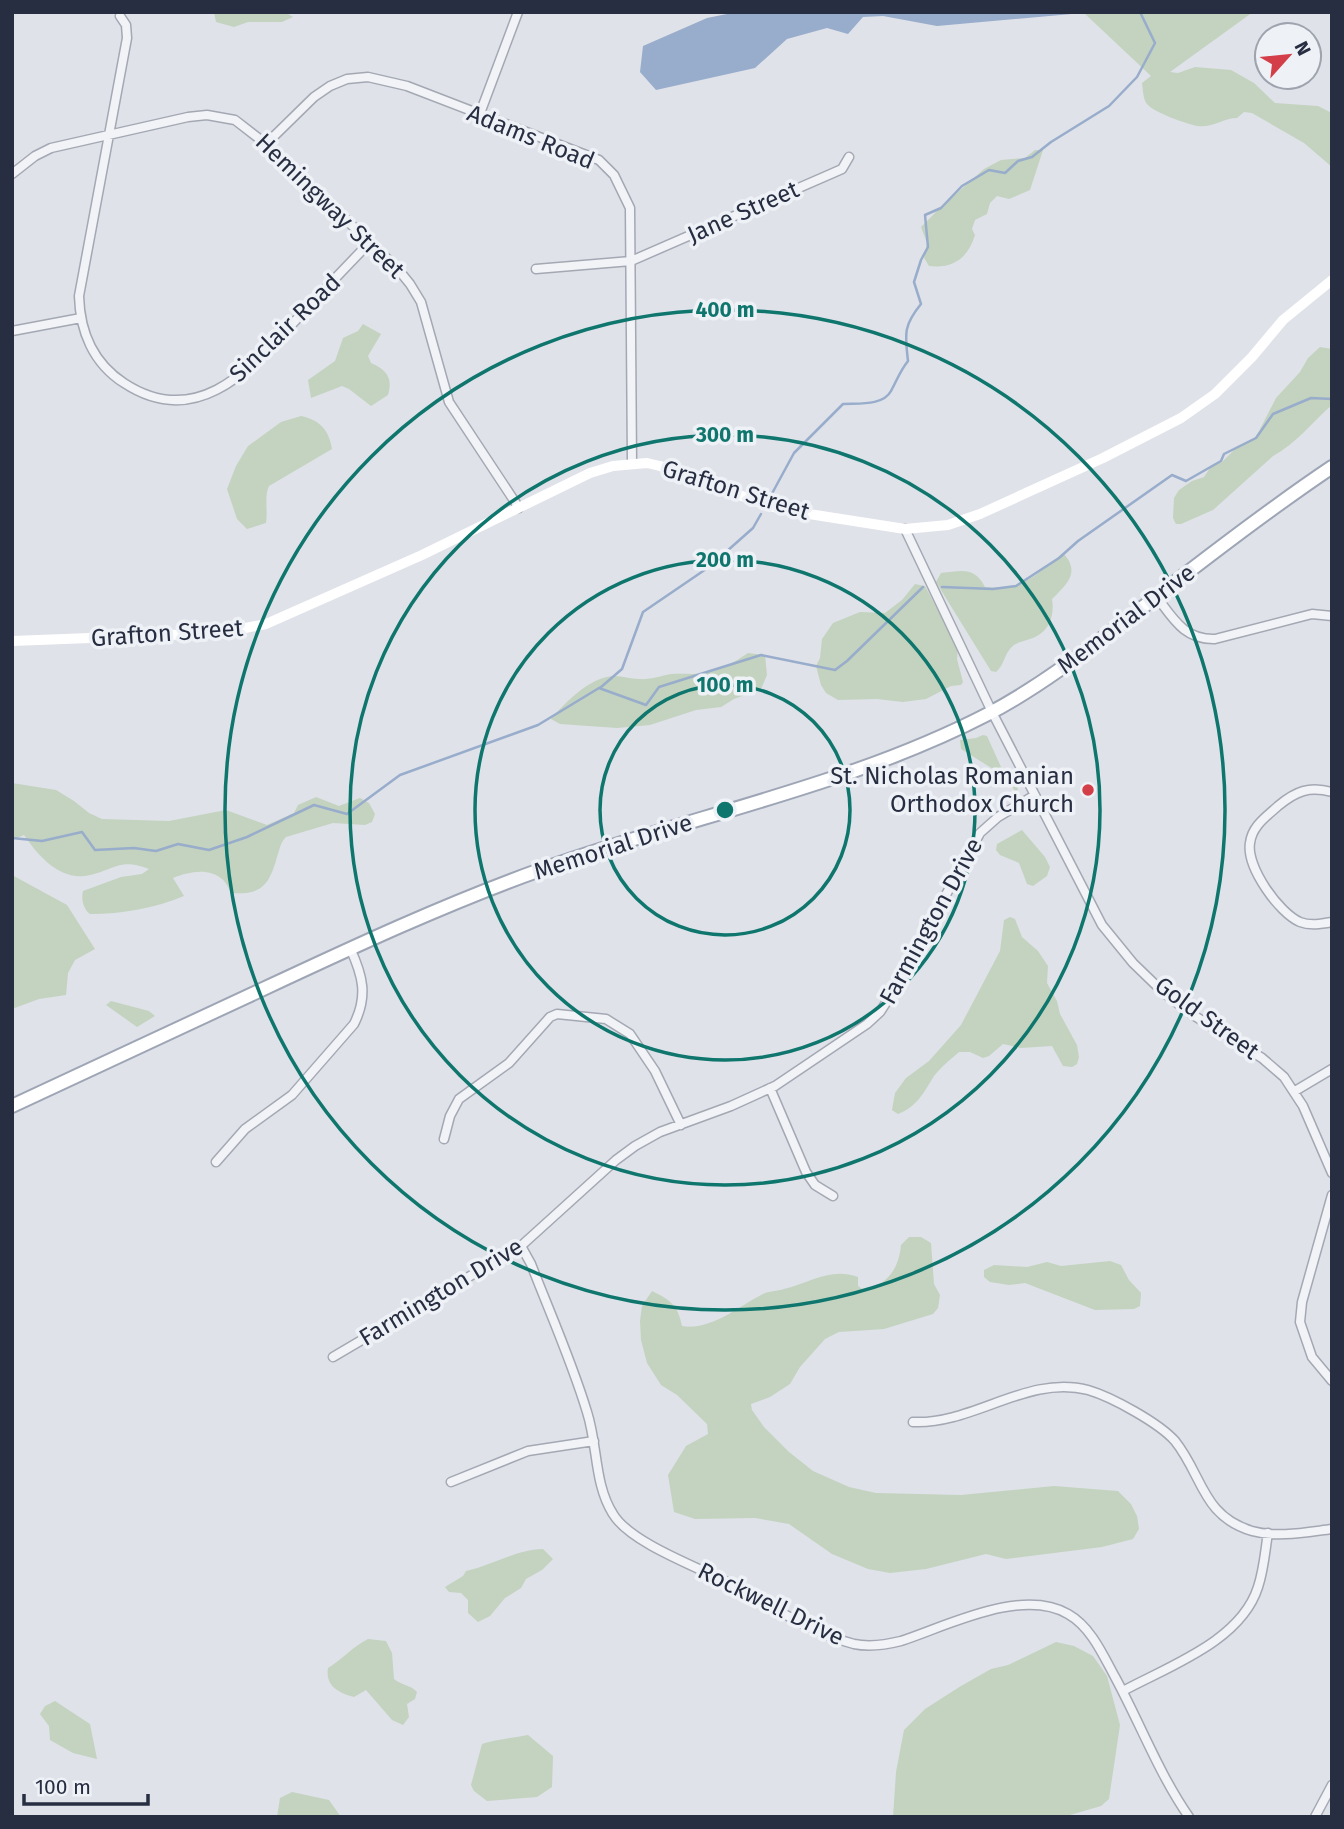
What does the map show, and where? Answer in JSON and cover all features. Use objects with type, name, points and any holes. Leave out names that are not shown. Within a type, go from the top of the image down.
[{"type":"main road","name":"Memorial Drive","points":[[12,1106],[350,948],[465,899],[542,869],[886,761],[931,743],[992,712],[1052,674],[1274,506],[1332,467]]},
{"type":"street","points":[[480,116],[518,12]]},
{"type":"street","name":"Sinclair Road","points":[[120,16],[127,31],[127,38],[80,286],[80,318],[91,348],[104,366],[120,381],[138,391],[181,399],[202,396],[222,388],[251,367],[370,242]]},
{"type":"street","name":"Adams Road","points":[[266,144],[314,97],[330,86],[347,79],[368,77],[407,86],[599,160],[614,175],[630,208],[632,463]]},
{"type":"street","name":"Hemingway Street","points":[[12,174],[43,151],[108,134],[188,117],[207,115],[235,120],[266,144],[370,242],[397,268],[416,292],[425,313],[449,402],[519,508]]},
{"type":"street","name":"Jane Street","points":[[536,269],[631,261],[842,169],[849,157]]},
{"type":"street","name":"Grafton Street","points":[[12,641],[220,633],[257,627],[419,557],[590,473],[632,463],[660,466],[769,506],[790,511],[905,529],[936,527],[969,518],[1163,429],[1215,394],[1252,357],[1283,320],[1332,280]]},
{"type":"street","points":[[12,331],[80,318]]},
{"type":"street","name":"Gold Street","points":[[905,529],[992,712],[1094,912],[1111,937],[1164,993],[1277,1070],[1294,1091],[1317,1135],[1332,1173]]},
{"type":"street","points":[[1156,596],[1184,631],[1206,639],[1312,614],[1332,616]]},
{"type":"street","points":[[1332,792],[1309,788],[1292,794],[1256,827],[1249,849],[1253,866],[1284,911],[1302,923],[1332,922]]},
{"type":"street","name":"Farmington Drive","points":[[333,1357],[522,1246],[626,1152],[647,1139],[770,1088],[880,1012],[980,833],[988,824],[1035,795]]},
{"type":"street","points":[[216,1162],[246,1129],[292,1095],[354,1024],[361,1011],[364,996],[361,976],[350,948]]},
{"type":"street","points":[[444,1139],[450,1116],[459,1099],[509,1063],[550,1017],[557,1014],[606,1019],[630,1033],[655,1071],[681,1125]]},
{"type":"street","points":[[1294,1091],[1332,1069]]},
{"type":"street","points":[[770,1088],[806,1172],[815,1185],[833,1196]]},
{"type":"street","points":[[1332,1195],[1302,1302],[1300,1322],[1312,1357],[1332,1381]]},
{"type":"street","name":"Rockwell Drive","points":[[522,1246],[584,1402],[606,1500],[616,1519],[625,1528],[646,1542],[733,1585],[797,1621],[852,1643],[880,1645],[999,1608],[1034,1603],[1064,1612],[1079,1623],[1098,1646],[1189,1817]]},
{"type":"street","points":[[913,1422],[937,1421],[1049,1388],[1072,1387],[1095,1392],[1147,1419],[1167,1433],[1178,1447],[1206,1497],[1222,1515],[1248,1529],[1268,1533],[1332,1529]]},
{"type":"street","points":[[451,1482],[527,1451],[594,1441]]},
{"type":"street","points":[[1123,1691],[1217,1640],[1236,1624],[1258,1588],[1268,1533]]},
{"type":"street","points":[[1315,1817],[1332,1785]]},
{"type":"green space","points":[[214,12],[285,12],[293,17],[282,22],[248,22],[234,27],[216,22]]},
{"type":"green space","points":[[1083,12],[1253,12],[1170,72],[1178,73],[1195,67],[1231,70],[1253,82],[1253,91],[1262,91],[1275,103],[1318,106],[1332,113],[1332,167],[1304,143],[1252,113],[1244,112],[1237,118],[1198,126],[1156,111],[1145,100],[1142,83],[1151,76]]},
{"type":"green space","points":[[1035,150],[1043,150],[1030,190],[1009,199],[997,196],[990,203],[987,214],[975,220],[972,229],[975,235],[964,256],[945,266],[929,266],[924,258],[927,243],[921,227],[984,169],[1001,160],[1025,158]]},
{"type":"green space","points":[[363,324],[381,334],[368,356],[371,363],[387,375],[390,384],[388,395],[371,406],[342,386],[311,398],[308,380],[335,361],[343,338],[358,331]]},
{"type":"green space","points":[[1320,347],[1332,349],[1332,405],[1297,439],[1273,456],[1213,510],[1176,524],[1173,518],[1174,498],[1179,490],[1204,477],[1212,465],[1222,462],[1235,449],[1256,437],[1276,398]]},
{"type":"green space","points":[[301,416],[322,427],[329,436],[332,449],[269,486],[266,523],[247,529],[237,519],[227,489],[236,466],[248,446],[281,422]]},
{"type":"green space","points":[[1063,553],[1071,566],[1071,572],[1067,583],[1052,599],[1050,623],[1037,636],[1014,645],[999,669],[996,672],[991,671],[936,582],[941,573],[967,571],[981,580],[985,587],[998,588],[1028,580]]},
{"type":"green space","points":[[915,584],[925,586],[958,648],[957,659],[963,682],[961,685],[951,686],[926,699],[903,702],[877,699],[838,700],[826,693],[816,666],[820,658],[822,639],[833,623],[860,612],[885,613],[902,600]]},
{"type":"green space","points":[[748,653],[765,655],[767,675],[761,689],[721,707],[696,710],[650,725],[617,728],[560,724],[551,719],[576,694],[599,680],[611,676],[643,679],[671,674],[704,673],[727,666]]},
{"type":"green space","points":[[987,736],[1001,767],[1017,785],[1016,792],[1001,774],[961,749],[960,740]]},
{"type":"green space","points":[[12,783],[56,790],[102,819],[169,821],[226,810],[267,825],[294,813],[298,805],[316,797],[339,806],[360,798],[369,803],[375,814],[372,822],[365,825],[333,823],[286,837],[271,875],[257,890],[231,893],[217,875],[191,873],[173,878],[184,896],[138,910],[90,914],[83,903],[83,891],[121,877],[142,874],[149,869],[124,864],[99,873],[79,876],[70,875],[52,866],[24,835],[12,840]]},
{"type":"green space","points":[[1022,830],[1050,867],[1047,876],[1033,886],[1027,884],[1019,863],[1000,855],[996,850],[997,844]]},
{"type":"green space","points":[[12,875],[67,905],[95,949],[75,960],[68,973],[66,995],[39,999],[12,1009]]},
{"type":"green space","points":[[1010,917],[1015,919],[1022,937],[1038,951],[1048,966],[1047,983],[1077,1045],[1077,1064],[1072,1067],[1063,1066],[1052,1046],[1021,1048],[1003,1044],[983,1058],[970,1052],[959,1052],[937,1073],[915,1103],[898,1114],[892,1110],[895,1093],[906,1078],[929,1061],[961,1025],[1000,951],[1004,920]]},
{"type":"green space","points":[[111,1001],[149,1011],[155,1016],[137,1027],[106,1005]]},
{"type":"green space","points":[[909,1237],[921,1237],[931,1243],[934,1284],[940,1295],[938,1308],[933,1314],[884,1329],[839,1332],[825,1339],[800,1367],[790,1384],[770,1397],[751,1404],[764,1427],[813,1471],[849,1487],[876,1493],[961,1495],[1054,1486],[1118,1491],[1131,1504],[1137,1516],[1139,1529],[1133,1539],[1102,1547],[1006,1559],[986,1554],[926,1569],[890,1573],[868,1569],[832,1554],[789,1524],[755,1518],[695,1519],[674,1512],[668,1475],[686,1446],[708,1434],[707,1424],[677,1395],[661,1385],[647,1363],[641,1340],[640,1321],[642,1306],[652,1291],[673,1304],[682,1326],[704,1325],[765,1293],[830,1275],[848,1274],[858,1277],[858,1286],[865,1291],[873,1288],[891,1274],[898,1261],[901,1245]]},
{"type":"green space","points":[[1110,1261],[1121,1265],[1129,1280],[1141,1293],[1140,1306],[1134,1309],[1095,1310],[1025,1283],[1009,1285],[990,1282],[984,1277],[984,1270],[994,1265],[1027,1267],[1047,1262],[1061,1266]]},
{"type":"green space","points":[[543,1549],[553,1559],[542,1570],[526,1579],[521,1588],[505,1598],[490,1616],[478,1622],[468,1613],[468,1600],[461,1593],[449,1592],[445,1587],[463,1576],[466,1571],[523,1552]]},
{"type":"green space","points":[[368,1639],[386,1641],[392,1653],[394,1679],[417,1692],[415,1699],[407,1704],[409,1717],[403,1725],[392,1720],[366,1690],[354,1697],[338,1691],[329,1680],[328,1668]]},
{"type":"green space","points":[[1056,1642],[1074,1646],[1093,1656],[1107,1676],[1120,1725],[1109,1799],[1101,1806],[1063,1817],[893,1817],[896,1772],[904,1730],[925,1709],[961,1686],[991,1669],[1008,1665]]},
{"type":"green space","points":[[55,1701],[90,1724],[97,1759],[73,1753],[50,1740],[49,1726],[40,1714],[45,1706]]},
{"type":"green space","points":[[528,1735],[553,1756],[552,1787],[537,1797],[487,1801],[474,1791],[471,1785],[482,1744]]},
{"type":"green space","points":[[292,1792],[329,1800],[341,1817],[277,1817],[280,1798]]},
{"type":"water","points":[[737,12],[1094,12],[937,26],[883,16],[863,17],[848,34],[827,28],[787,39],[755,68],[656,90],[640,72],[643,46],[707,18]]},
{"type":"waterway","points":[[769,499],[794,453],[843,404],[870,403],[887,396],[908,361],[908,325],[921,304],[914,282],[928,247],[925,215],[941,208],[962,186],[989,170],[1005,173],[1018,161],[1032,157],[1109,106],[1137,77],[1155,43],[1140,12]]},
{"type":"waterway","points":[[942,587],[993,589],[1016,586],[1059,558],[1078,541],[1172,475],[1186,481],[1221,461],[1224,454],[1256,438],[1273,414],[1311,398],[1332,399]]},
{"type":"waterway","points":[[600,688],[622,669],[643,612],[709,567],[753,528],[761,514]]},
{"type":"waterway","points":[[12,838],[42,841],[82,832],[95,850],[134,848],[156,851],[178,844],[209,850],[247,837],[314,805],[347,814],[400,775],[538,725],[599,688],[646,705],[659,687],[761,655],[835,670],[923,587]]},
{"type":"place","name":"St. Nicholas Romanian Orthodox Church","points":[[1088,790]]}]
